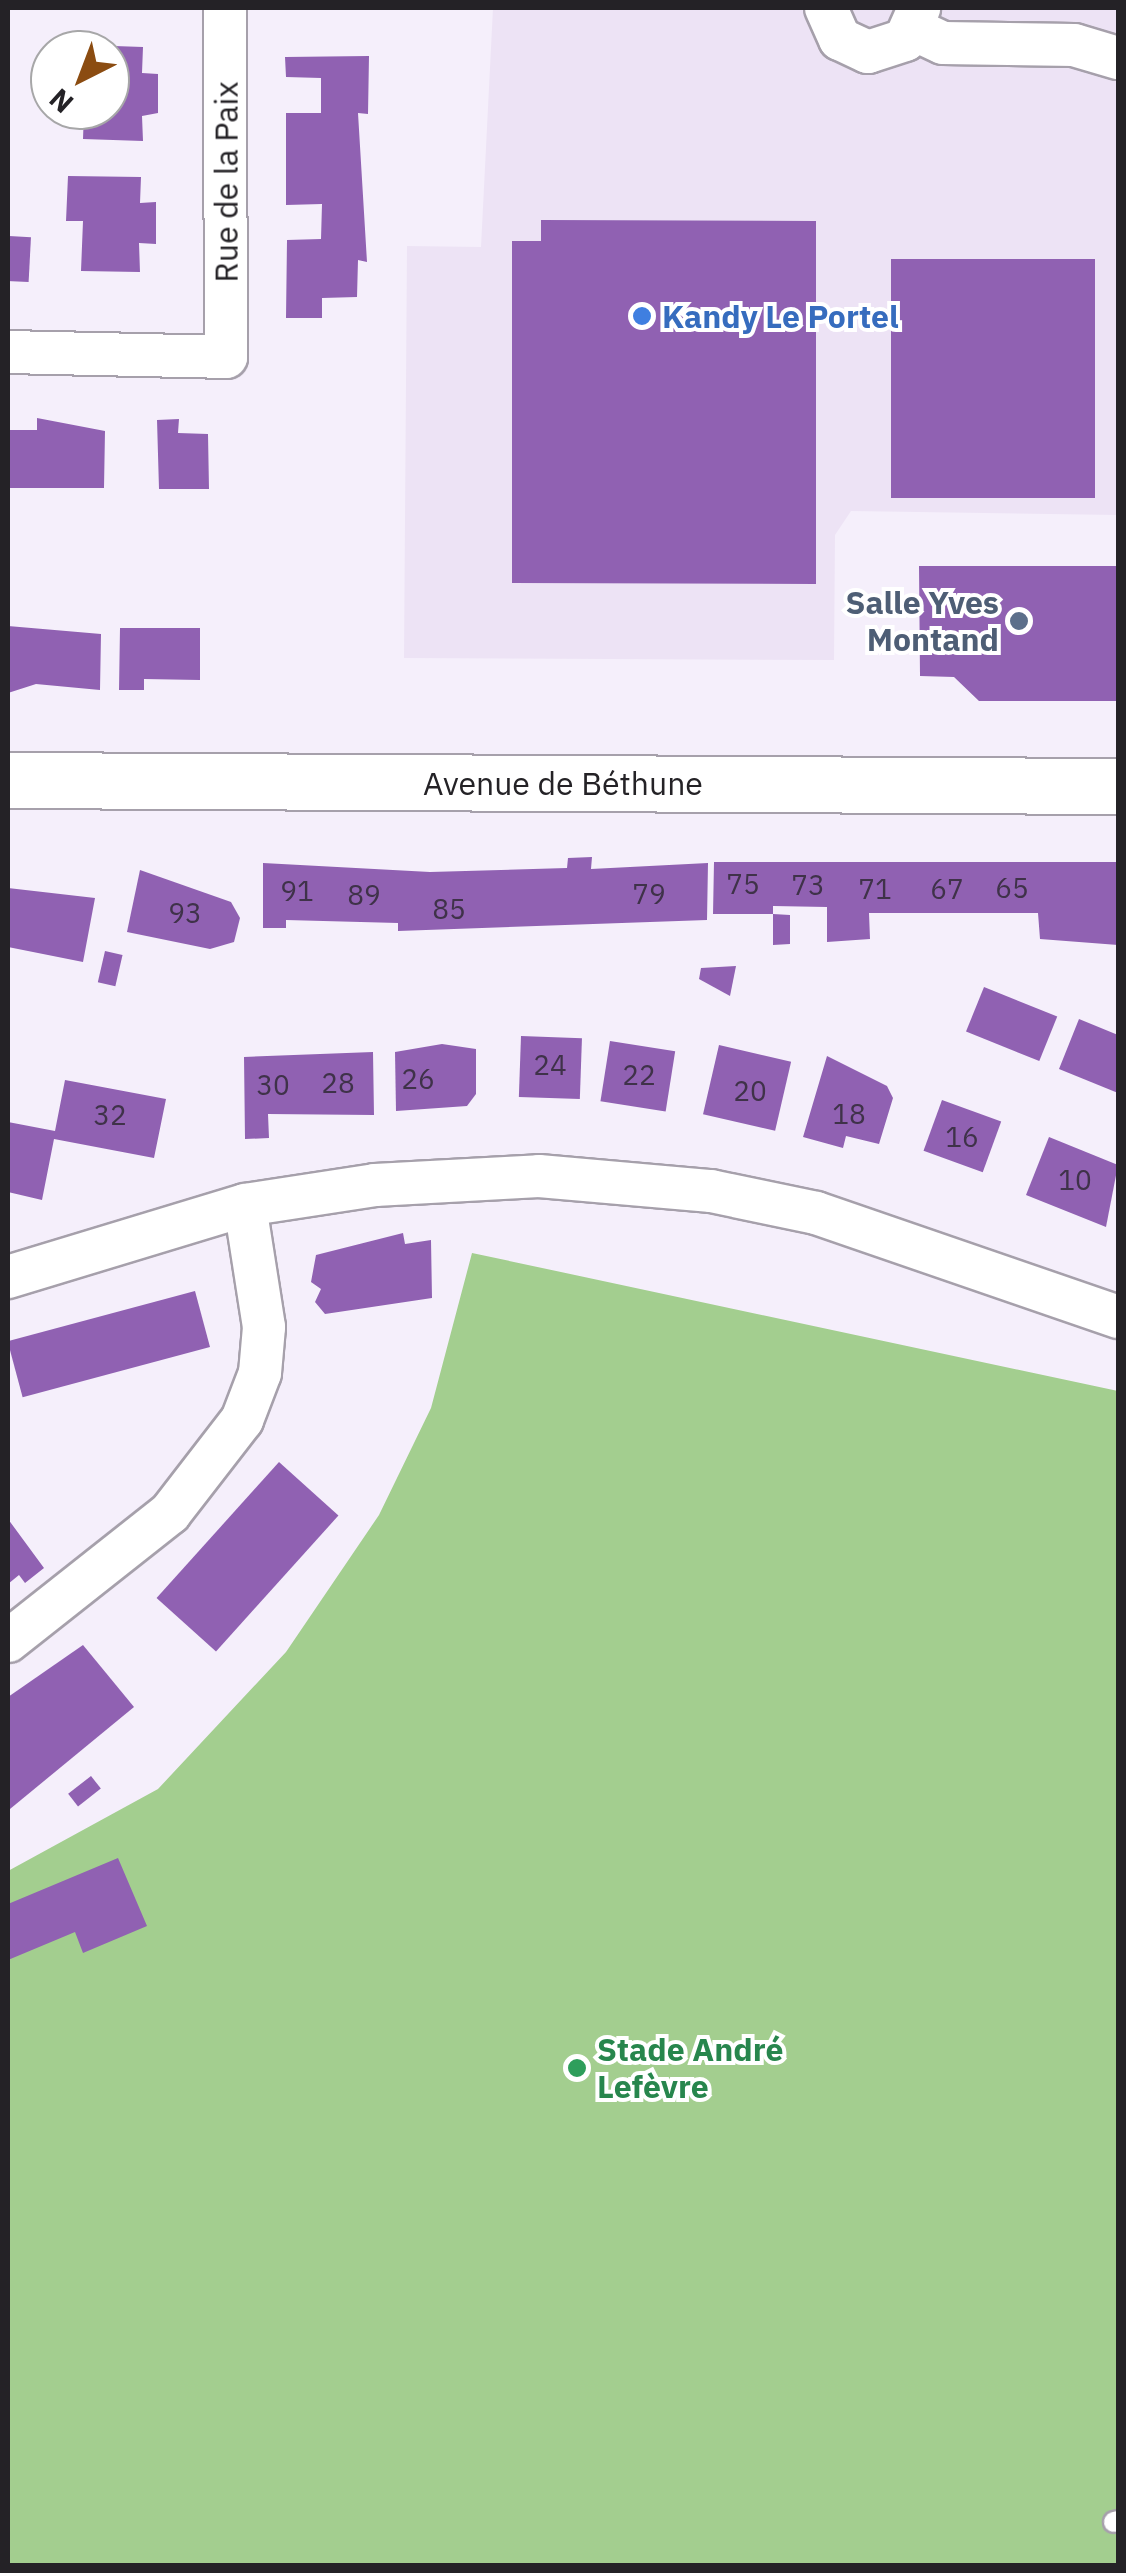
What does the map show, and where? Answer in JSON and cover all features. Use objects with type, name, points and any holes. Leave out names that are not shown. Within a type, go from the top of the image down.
[{"type":"street","name":"Rue de la Paix","points":[[8,352],[226,357],[225,8]]},
{"type":"street","points":[[826,8],[836,34],[862,51],[888,50],[916,18],[943,43],[1074,44],[1118,58]]},
{"type":"street","name":"Avenue de Béthune","points":[[8,780],[1118,786]]},
{"type":"street","points":[[8,1277],[245,1204],[506,1176],[711,1190],[886,1233],[1118,1317]]},
{"type":"street","points":[[8,1642],[170,1513],[242,1420],[260,1373],[264,1327],[245,1204]]},
{"type":"shaded area","points":[[493,8],[1118,8],[1118,515],[851,511],[835,535],[834,660],[404,658],[407,246],[481,247]]},
{"type":"green space","points":[[472,1253],[1118,1391],[1118,2565],[8,2565],[8,1871],[158,1789],[286,1652],[379,1515],[431,1408]]},
{"type":"building","points":[[130,47],[143,47],[142,73],[158,74],[158,113],[142,116],[143,141],[83,139],[83,130],[130,130]]},
{"type":"building","points":[[369,56],[368,114],[358,113],[367,262],[358,260],[357,297],[322,298],[322,318],[286,318],[287,240],[321,239],[322,204],[286,205],[286,113],[321,113],[321,78],[286,77],[285,57]]},
{"type":"building","points":[[68,176],[141,177],[140,203],[156,202],[156,244],[139,243],[140,272],[81,271],[83,221],[66,221]]},
{"type":"building","points":[[541,220],[816,221],[816,584],[512,583],[512,241],[541,241]]},
{"type":"building","points":[[9,236],[31,237],[29,282],[8,281]]},
{"type":"building","points":[[891,259],[1095,259],[1095,498],[891,498]]},
{"type":"building","points":[[37,418],[105,431],[104,488],[9,488],[10,430],[37,430]]},
{"type":"building","points":[[179,419],[178,433],[208,434],[209,489],[159,489],[157,420]]},
{"type":"building","name":"Salle Yves Montand","points":[[919,566],[1118,566],[1118,701],[979,701],[954,677],[920,676]]},
{"type":"building","points":[[8,626],[101,634],[100,690],[36,684],[8,693]]},
{"type":"building","points":[[120,628],[200,628],[200,680],[144,679],[144,690],[119,690]]},
{"type":"building","points":[[592,857],[591,869],[708,863],[707,920],[398,931],[398,923],[286,920],[286,928],[263,928],[263,863],[430,872],[567,868],[568,858]]},
{"type":"building","points":[[714,862],[1118,862],[1118,945],[1040,939],[1038,913],[869,913],[870,939],[827,942],[827,907],[773,906],[773,914],[713,914]]},
{"type":"building","points":[[140,870],[231,902],[240,918],[234,942],[210,949],[127,932]]},
{"type":"building","points":[[8,888],[95,898],[83,962],[8,947]]},
{"type":"building","points":[[773,914],[790,915],[790,944],[773,945]]},
{"type":"building","points":[[105,951],[123,955],[115,986],[98,982]]},
{"type":"building","points":[[736,966],[730,996],[699,979],[701,968]]},
{"type":"building","points":[[984,987],[1057,1017],[1039,1061],[966,1032]]},
{"type":"building","points":[[1079,1019],[1118,1035],[1118,1093],[1059,1069]]},
{"type":"building","points":[[521,1036],[582,1038],[580,1099],[519,1097]]},
{"type":"building","points":[[610,1041],[675,1051],[666,1112],[600,1101]]},
{"type":"building","points":[[442,1044],[476,1049],[476,1094],[467,1106],[396,1111],[395,1052]]},
{"type":"building","points":[[719,1045],[791,1062],[775,1131],[703,1114]]},
{"type":"building","points":[[373,1052],[374,1115],[268,1114],[269,1138],[245,1139],[244,1057]]},
{"type":"building","points":[[827,1056],[887,1086],[893,1098],[879,1144],[846,1136],[843,1148],[803,1137]]},
{"type":"building","points":[[65,1080],[166,1099],[154,1158],[54,1139],[42,1200],[8,1192],[8,1122],[55,1131]]},
{"type":"building","points":[[942,1100],[1001,1122],[983,1172],[924,1151]]},
{"type":"building","points":[[1049,1137],[1118,1165],[1106,1227],[1026,1195]]},
{"type":"building","points":[[403,1233],[405,1244],[431,1240],[432,1298],[325,1314],[315,1302],[321,1289],[311,1282],[316,1255]]},
{"type":"building","points":[[195,1291],[210,1347],[23,1397],[8,1341]]},
{"type":"building","points":[[279,1462],[338,1516],[216,1652],[157,1598]]},
{"type":"building","points":[[8,1519],[44,1568],[25,1583],[19,1575],[8,1584]]},
{"type":"building","points":[[83,1645],[134,1707],[10,1809],[8,1697]]},
{"type":"building","points":[[91,1776],[101,1789],[78,1806],[68,1794]]},
{"type":"building","points":[[118,1858],[147,1926],[83,1953],[75,1932],[8,1960],[8,1904]]},
{"type":"place","name":"Kandy Le Portel","points":[[642,316]]},
{"type":"place","name":"Salle Yves Montand","points":[[1019,621]]},
{"type":"place","name":"Stade André Lefèvre","points":[[577,2068]]}]
